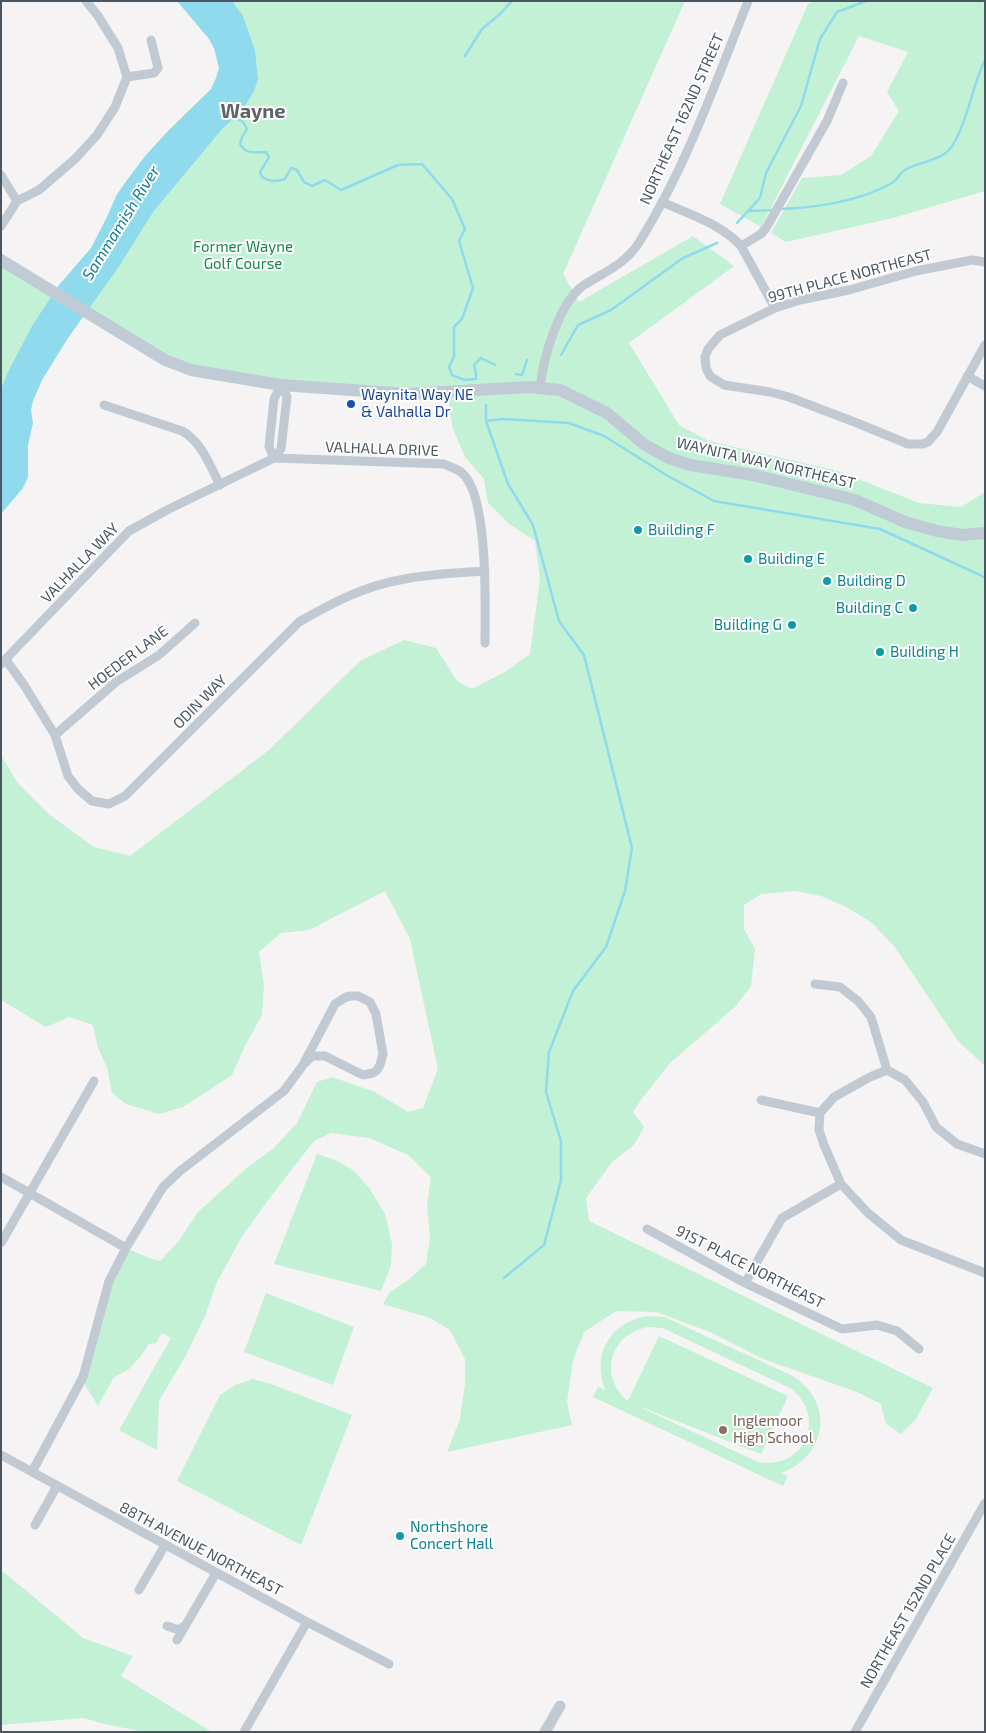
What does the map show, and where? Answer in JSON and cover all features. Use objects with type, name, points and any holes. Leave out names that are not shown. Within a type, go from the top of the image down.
[{"type":"main road","name":"WAYNITA WAY NORTHEAST","points":[[1,260],[165,360],[190,370],[281,384],[408,394],[529,387],[560,390],[584,400],[607,413],[645,445],[669,458],[690,465],[753,475],[855,500],[904,522],[937,531],[962,534],[985,533]]},
{"type":"street","points":[[1,226],[17,201],[39,190],[75,159],[98,135],[115,107],[127,78],[118,48],[86,1]]},
{"type":"street","name":"NORTHEAST 162ND STREET","points":[[540,388],[547,353],[573,294],[613,269],[634,250],[662,202],[706,108],[748,1]]},
{"type":"street","points":[[127,78],[154,72],[158,68],[151,40]]},
{"type":"street","points":[[741,246],[761,234],[766,228],[827,121],[843,83]]},
{"type":"street","points":[[1,175],[17,201]]},
{"type":"street","points":[[662,202],[724,230],[741,246],[775,308]]},
{"type":"street","name":"99TH PLACE NORTHEAST","points":[[968,376],[937,432],[928,442],[908,444],[849,419],[789,397],[724,385],[715,380],[706,368],[708,349],[720,335],[775,308],[916,271],[972,260],[985,262]]},
{"type":"street","points":[[985,345],[968,376],[985,386]]},
{"type":"street","points":[[274,458],[269,447],[274,399],[281,384]]},
{"type":"street","points":[[104,405],[182,431],[191,436],[198,443],[220,485]]},
{"type":"street","name":"VALHALLA WAY","points":[[4,662],[129,531],[169,509],[274,458]]},
{"type":"street","name":"VALHALLA DRIVE","points":[[274,458],[444,464],[462,472],[478,502],[485,571],[485,643]]},
{"type":"street","name":"ODIN WAY","points":[[4,662],[24,685],[55,736],[68,776],[78,790],[92,801],[109,804],[125,796],[299,622],[332,603],[362,591],[404,579],[485,571]]},
{"type":"street","name":"HOEDER LANE","points":[[55,736],[116,682],[159,655],[195,623]]},
{"type":"street","points":[[814,984],[840,987],[858,1001],[871,1017],[887,1070],[906,1080],[923,1102],[936,1127],[956,1144],[985,1154]]},
{"type":"street","points":[[32,1472],[83,1378],[109,1281],[126,1248],[163,1187],[180,1171],[284,1091],[303,1065],[335,1004],[351,996],[358,996],[370,1002],[376,1014],[383,1054],[377,1070],[363,1075],[321,1055],[312,1056],[303,1065]]},
{"type":"street","points":[[887,1070],[834,1097],[820,1113],[819,1130],[841,1184],[868,1213],[901,1240],[985,1272]]},
{"type":"street","points":[[1,1243],[94,1081]]},
{"type":"street","points":[[761,1100],[820,1113]]},
{"type":"street","points":[[1,1177],[126,1248]]},
{"type":"street","points":[[745,1283],[782,1218],[841,1184]]},
{"type":"street","name":"91ST PLACE NORTHEAST","points":[[647,1229],[745,1283],[842,1329],[876,1324],[897,1331],[919,1349]]},
{"type":"street","name":"88TH AVENUE NORTHEAST","points":[[1,1456],[307,1622],[389,1664]]},
{"type":"street","points":[[35,1525],[57,1486]]},
{"type":"street","name":"NORTHEAST 152ND PLACE","points":[[855,1732],[985,1503]]},
{"type":"street","points":[[139,1590],[165,1545]]},
{"type":"street","points":[[177,1640],[216,1573]]},
{"type":"street","points":[[244,1732],[307,1622]]},
{"type":"street","points":[[167,1626],[176,1630],[182,1629],[186,1625]]},
{"type":"street","points":[[545,1732],[560,1706]]},
{"type":"green space","name":"Former Wayne Golf Course","points":[[204,1],[685,1],[563,274],[579,302],[693,236],[734,266],[629,343],[679,425],[709,441],[838,471],[919,503],[961,507],[985,492],[985,1066],[958,1041],[894,946],[871,922],[846,907],[821,896],[795,891],[761,894],[744,905],[744,929],[755,949],[751,986],[735,1007],[670,1063],[640,1101],[633,1112],[644,1127],[634,1145],[612,1162],[586,1198],[589,1221],[933,1388],[916,1419],[901,1434],[886,1424],[881,1404],[857,1392],[763,1359],[710,1332],[656,1312],[616,1311],[584,1332],[573,1360],[567,1402],[572,1425],[447,1452],[460,1419],[465,1384],[465,1359],[450,1330],[430,1318],[383,1304],[390,1292],[407,1281],[426,1264],[430,1238],[427,1205],[431,1177],[408,1155],[369,1138],[331,1133],[314,1141],[241,1238],[217,1282],[205,1316],[186,1355],[159,1401],[157,1450],[119,1430],[171,1338],[162,1333],[156,1343],[149,1344],[129,1369],[114,1377],[98,1406],[82,1380],[109,1281],[126,1248],[160,1261],[178,1242],[198,1212],[248,1167],[274,1148],[297,1123],[317,1082],[332,1077],[375,1092],[408,1112],[423,1108],[438,1069],[410,939],[385,891],[309,930],[281,933],[259,952],[264,985],[262,1015],[232,1075],[183,1107],[159,1114],[126,1104],[112,1093],[107,1067],[98,1048],[93,1025],[69,1017],[46,1027],[1,1000],[1,755],[17,782],[50,815],[94,847],[130,856],[269,750],[360,661],[404,640],[436,648],[457,681],[472,689],[505,672],[530,654],[540,579],[535,541],[508,523],[488,503],[484,479],[465,457],[453,429],[447,392],[408,394],[191,370],[73,301],[210,106],[235,51]]},
{"type":"green space","points":[[814,1],[982,1],[985,6],[985,191],[893,218],[786,242],[771,233],[802,178],[841,175],[871,156],[899,111],[887,92],[908,52],[859,36],[761,227],[720,204],[808,4]]},
{"type":"green space","points":[[1,261],[71,300],[48,344],[1,494]]},
{"type":"green space","points":[[317,1154],[335,1160],[353,1170],[370,1189],[385,1214],[392,1244],[391,1266],[381,1291],[274,1264]]},
{"type":"green space","points":[[266,1293],[354,1327],[333,1385],[244,1352]]},
{"type":"green space","points":[[647,1316],[665,1317],[791,1375],[805,1386],[815,1399],[820,1413],[820,1427],[816,1441],[809,1454],[797,1465],[781,1473],[788,1476],[783,1486],[593,1397],[598,1387],[605,1390],[601,1364],[607,1342],[623,1325]],"holes":[[[648,1327],[662,1328],[792,1389],[802,1401],[808,1414],[809,1427],[805,1440],[798,1450],[788,1458],[774,1462],[758,1462],[633,1404],[761,1454],[788,1396],[659,1336],[628,1401],[619,1391],[613,1380],[612,1357],[617,1347],[635,1331]]]},
{"type":"green space","points":[[253,1379],[352,1415],[301,1545],[177,1481],[220,1395],[235,1385]]},
{"type":"green space","points":[[1,1570],[83,1638],[133,1656],[121,1676],[212,1732],[145,1732],[84,1718],[1,1725]]},
{"type":"water","name":"Sammamish River","points":[[177,1],[232,1],[243,16],[255,51],[258,79],[254,91],[242,111],[222,129],[153,212],[120,265],[68,338],[42,380],[31,410],[33,423],[28,445],[28,477],[23,488],[1,514],[1,389],[8,372],[32,326],[59,285],[91,248],[116,196],[127,180],[167,132],[211,89],[216,78],[219,68],[214,48],[209,39]]},
{"type":"waterway","points":[[465,56],[482,29],[512,1]]},
{"type":"waterway","points":[[737,223],[760,198],[766,173],[801,106],[820,39],[837,12],[866,1]]},
{"type":"waterway","points":[[780,209],[823,205],[866,195],[892,183],[905,170],[945,154],[959,133],[985,60]]},
{"type":"waterway","points":[[233,116],[243,122],[247,129],[240,144],[242,148],[251,152],[266,152],[269,157],[260,172],[262,177],[270,181],[285,179],[291,168],[297,170],[304,182],[312,186],[325,180],[341,190],[398,165],[422,164],[452,199],[465,229],[459,241],[473,288],[462,319],[454,327],[454,357],[449,367],[452,375],[465,380],[476,379],[474,365],[481,358],[495,365]]},
{"type":"waterway","points":[[749,211],[775,210]]},
{"type":"waterway","points":[[561,355],[578,325],[611,310],[683,258],[717,243]]},
{"type":"waterway","points":[[516,374],[522,375],[527,360]]},
{"type":"waterway","points":[[486,405],[486,421],[508,484],[533,525],[559,621],[584,655],[632,848],[625,891],[606,947],[573,991],[549,1052],[546,1092],[561,1141],[561,1180],[544,1245],[504,1278]]},
{"type":"waterway","points":[[486,421],[503,419],[569,423],[604,436],[668,476],[714,501],[880,529],[985,578]]},
{"type":"place","name":"Waynita Way NE & Valhalla Dr","points":[[351,404]]},
{"type":"place","name":"Building F","points":[[638,530]]},
{"type":"place","name":"Building E","points":[[748,559]]},
{"type":"place","name":"Building D","points":[[827,581]]},
{"type":"place","name":"Building C","points":[[913,608]]},
{"type":"place","name":"Building G","points":[[792,625]]},
{"type":"place","name":"Building H","points":[[880,652]]},
{"type":"place","name":"Inglemoor High School","points":[[723,1430]]},
{"type":"place","name":"Northshore Concert Hall","points":[[400,1536]]},
{"type":"district","name":"Wayne","points":[[253,111]]}]
